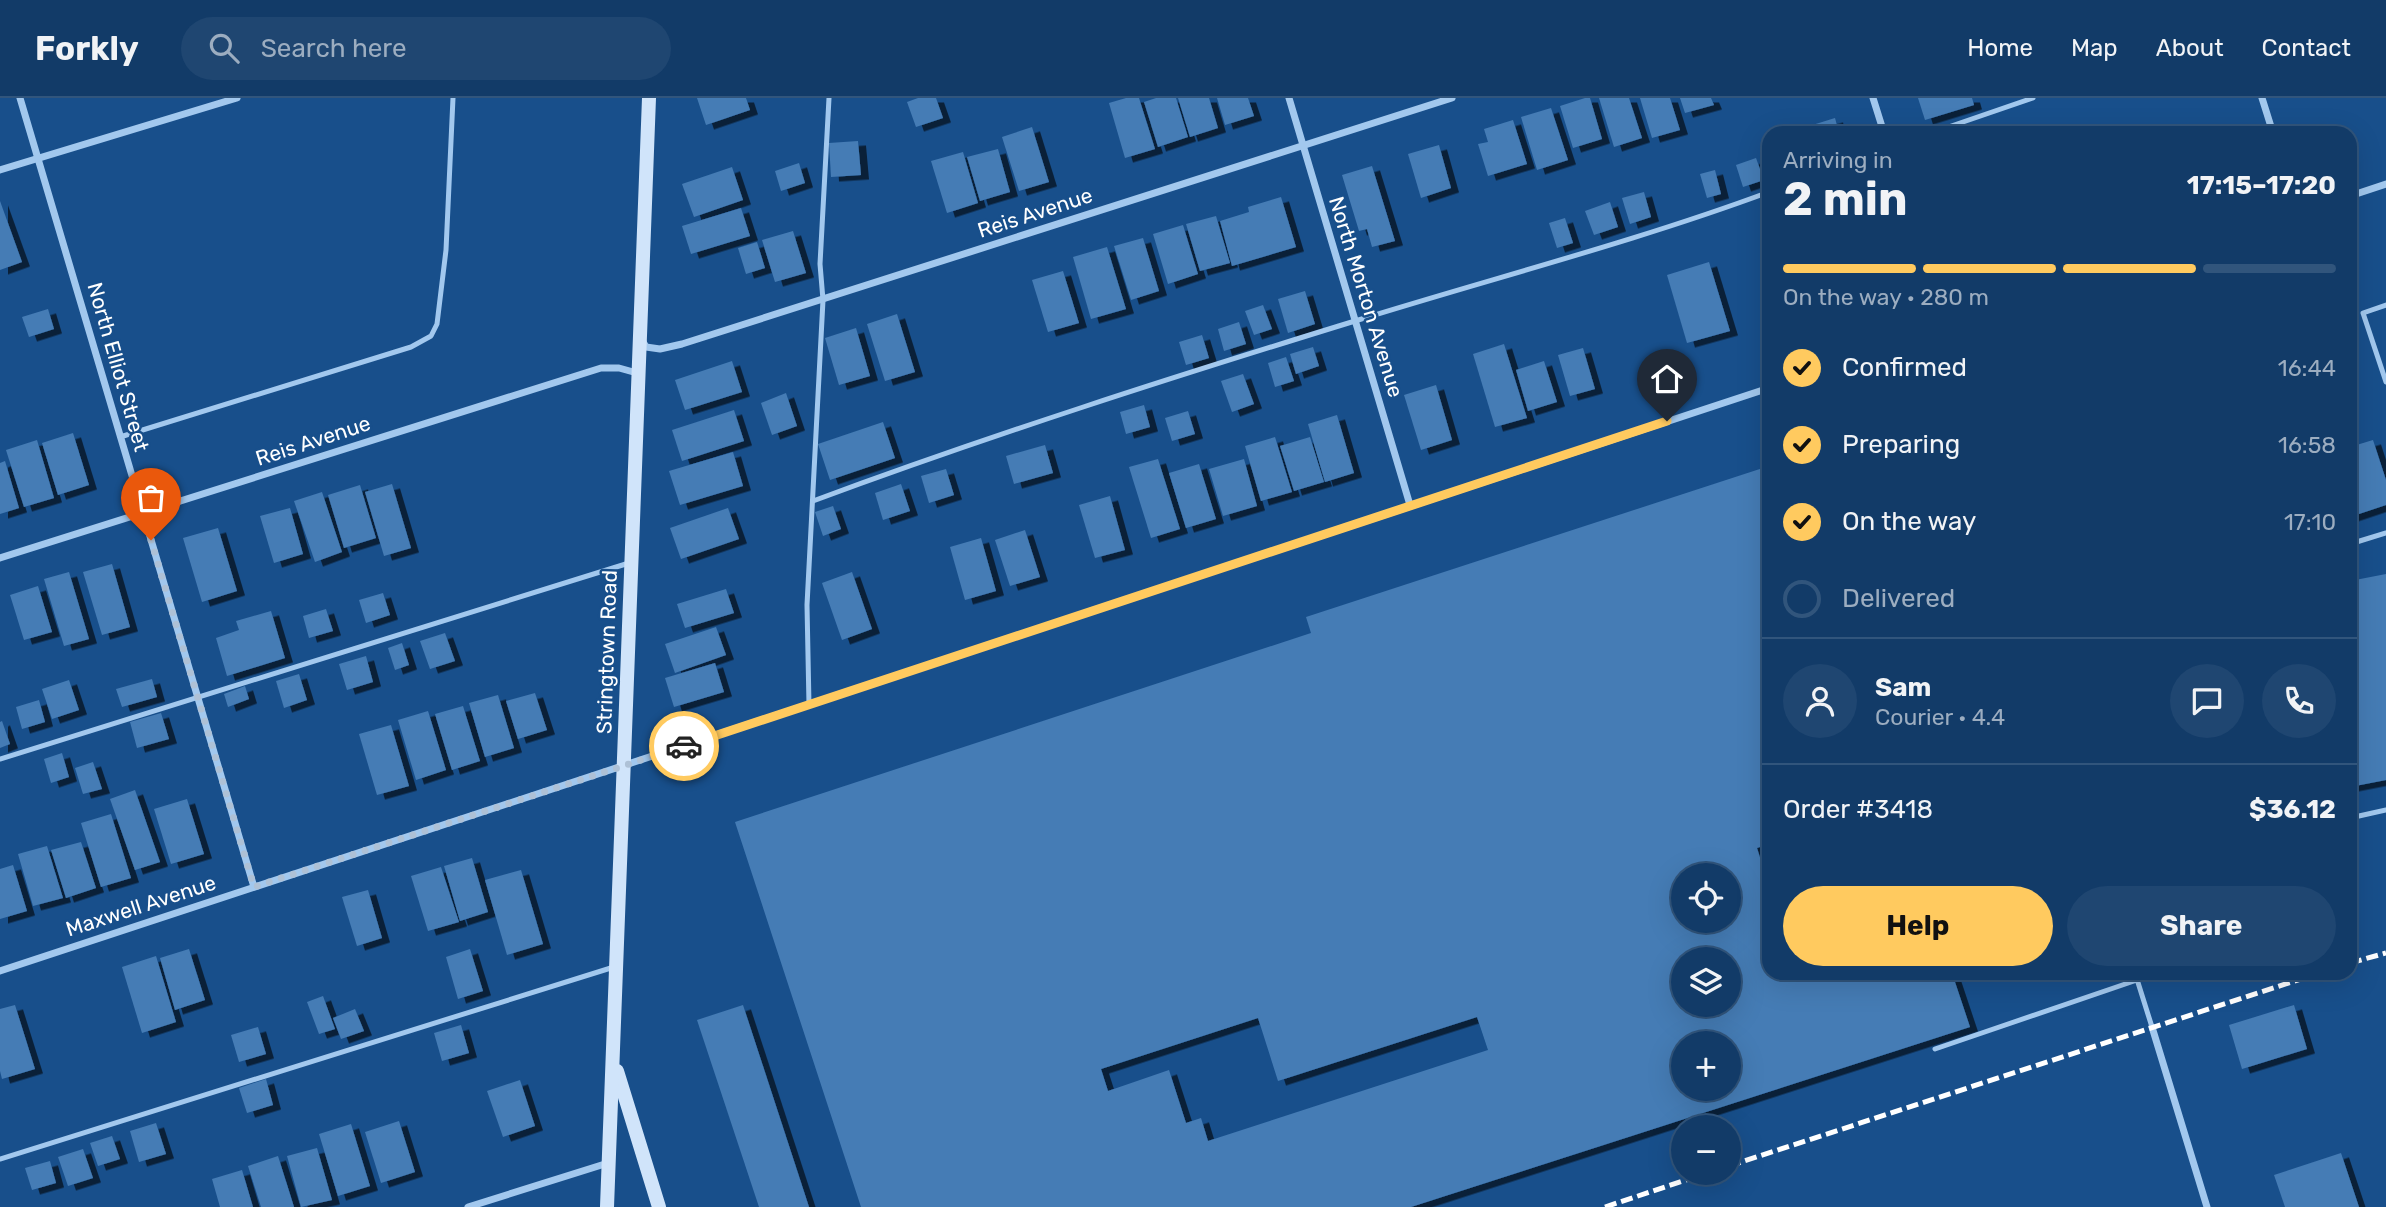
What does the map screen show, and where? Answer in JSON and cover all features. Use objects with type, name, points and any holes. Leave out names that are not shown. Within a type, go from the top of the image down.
[{"type":"main road","name":"Stringtown Road","points":[[607,1207],[649,98]]},
{"type":"main road","points":[[613,1060],[659,1207]]},
{"type":"street","name":"North Elliot Street","points":[[20,98],[254,887]]},
{"type":"street","points":[[0,170],[237,98]]},
{"type":"street","name":"North Morton Avenue","points":[[1289,98],[1410,505]]},
{"type":"street","name":"Reis Avenue","points":[[639,330],[646,347],[660,349],[823,300],[1452,98]]},
{"type":"street","points":[[1873,98],[1882,126]]},
{"type":"street","points":[[2262,98],[2271,126]]},
{"type":"street","points":[[2357,194],[2386,184]]},
{"type":"street","name":"Reis Avenue","points":[[0,558],[601,368],[619,368],[637,373]]},
{"type":"street","name":"Maxwell Avenue","points":[[0,971],[1762,390]]},
{"type":"street","points":[[2152,1027],[2207,1207]]},
{"type":"street","points":[[468,1207],[608,1162]]},
{"type":"lane","points":[[120,437],[399,351],[431,336],[437,324],[446,250],[453,98]]},
{"type":"lane","points":[[808,705],[807,605],[823,300],[820,264],[828,98]]},
{"type":"lane","points":[[1951,126],[2033,98]]},
{"type":"lane","points":[[813,500],[939,455],[1355,321],[1668,228],[1762,194]]},
{"type":"lane","points":[[2386,305],[2363,313],[2386,382]]},
{"type":"lane","points":[[2357,542],[2386,533]]},
{"type":"lane","points":[[0,759],[632,562]]},
{"type":"lane","points":[[2357,816],[2386,810]]},
{"type":"lane","points":[[0,1159],[617,966]]},
{"type":"lane","points":[[1935,1049],[2125,980]]},
{"type":"lane","points":[[2137,980],[2152,1027]]},
{"type":"building","points":[[697,98],[746,98],[750,110],[706,125]]},
{"type":"building","points":[[918,98],[936,98],[943,118],[916,127],[907,102]]},
{"type":"building","points":[[1126,98],[1139,98],[1155,149],[1125,158],[1109,103]]},
{"type":"building","points":[[1156,98],[1176,98],[1188,137],[1158,147],[1144,102]]},
{"type":"building","points":[[1178,98],[1209,98],[1218,128],[1190,137]]},
{"type":"building","points":[[1217,98],[1248,98],[1254,116],[1225,125]]},
{"type":"building","points":[[1590,98],[1602,139],[1573,148],[1560,106]]},
{"type":"building","points":[[1599,98],[1629,98],[1642,138],[1614,147]]},
{"type":"building","points":[[1640,98],[1670,98],[1680,130],[1652,138]]},
{"type":"building","points":[[1680,98],[1711,98],[1714,105],[1685,113]]},
{"type":"building","points":[[1918,98],[1972,98],[1974,105],[1925,120]]},
{"type":"building","points":[[1551,108],[1568,160],[1537,170],[1521,117]]},
{"type":"building","points":[[1835,118],[1837,126],[1809,126]]},
{"type":"building","points":[[1513,120],[1527,164],[1488,176],[1478,144],[1488,142],[1484,129]]},
{"type":"building","points":[[1032,127],[1049,182],[1019,191],[1002,137]]},
{"type":"building","points":[[858,141],[861,175],[831,177],[829,143]]},
{"type":"building","points":[[1439,145],[1451,188],[1421,198],[1408,154]]},
{"type":"building","points":[[998,149],[1010,192],[980,201],[967,157]]},
{"type":"building","points":[[963,152],[978,203],[947,213],[931,161]]},
{"type":"building","points":[[1756,158],[1762,181],[1743,187],[1736,165]]},
{"type":"building","points":[[799,163],[805,183],[781,191],[775,171]]},
{"type":"building","points":[[1372,166],[1395,241],[1372,247],[1367,229],[1359,231],[1342,175]]},
{"type":"building","points":[[732,167],[743,200],[694,217],[682,184]]},
{"type":"building","points":[[1715,170],[1721,194],[1707,198],[1700,174]]},
{"type":"building","points":[[1644,192],[1651,217],[1630,224],[1622,198]]},
{"type":"building","points":[[1281,197],[1296,247],[1232,266],[1220,221],[1249,212],[1248,207]]},
{"type":"building","points":[[0,201],[22,262],[0,270]]},
{"type":"building","points":[[1610,202],[1618,227],[1594,235],[1585,211]]},
{"type":"building","points":[[741,208],[750,236],[691,254],[682,226]]},
{"type":"building","points":[[1216,216],[1230,263],[1200,271],[1186,224]]},
{"type":"building","points":[[1565,218],[1573,243],[1557,248],[1549,223]]},
{"type":"building","points":[[1183,225],[1198,274],[1168,284],[1153,234]]},
{"type":"building","points":[[793,231],[806,273],[775,282],[762,240]]},
{"type":"building","points":[[1143,238],[1159,291],[1131,300],[1114,246]]},
{"type":"building","points":[[757,242],[765,268],[746,274],[738,248]]},
{"type":"building","points":[[1107,247],[1126,309],[1091,319],[1073,257]]},
{"type":"building","points":[[1709,262],[1730,331],[1687,343],[1667,275]]},
{"type":"building","points":[[1063,271],[1079,323],[1048,332],[1032,280]]},
{"type":"building","points":[[1305,291],[1315,324],[1288,333],[1278,299]]},
{"type":"building","points":[[1263,305],[1272,329],[1254,335],[1245,311]]},
{"type":"building","points":[[48,309],[54,329],[29,337],[22,317]]},
{"type":"building","points":[[897,314],[915,372],[885,381],[867,324]]},
{"type":"building","points":[[1239,322],[1246,344],[1224,351],[1218,329]]},
{"type":"building","points":[[856,328],[870,376],[839,385],[825,338]]},
{"type":"building","points":[[1202,335],[1209,358],[1186,365],[1179,342]]},
{"type":"building","points":[[1504,344],[1527,418],[1495,427],[1473,354]]},
{"type":"building","points":[[1313,347],[1319,366],[1296,374],[1290,354]]},
{"type":"building","points":[[1583,348],[1595,389],[1570,396],[1558,355]]},
{"type":"building","points":[[1286,357],[1294,381],[1275,387],[1268,363]]},
{"type":"building","points":[[732,361],[742,392],[685,410],[675,380]]},
{"type":"building","points":[[1544,361],[1557,402],[1528,411],[1516,370]]},
{"type":"building","points":[[1243,374],[1254,404],[1232,412],[1221,381]]},
{"type":"building","points":[[1436,385],[1452,440],[1421,450],[1404,395]]},
{"type":"building","points":[[786,393],[797,426],[772,435],[761,403]]},
{"type":"building","points":[[1144,405],[1150,427],[1126,434],[1120,412]]},
{"type":"building","points":[[734,410],[744,441],[682,461],[672,430]]},
{"type":"building","points":[[1188,411],[1195,434],[1172,441],[1165,418]]},
{"type":"building","points":[[1337,415],[1354,473],[1325,482],[1308,424]]},
{"type":"building","points":[[883,422],[895,458],[830,480],[818,444]]},
{"type":"building","points":[[73,433],[89,485],[58,495],[42,443]]},
{"type":"building","points":[[1275,437],[1292,492],[1261,501],[1245,446]]},
{"type":"building","points":[[1310,437],[1324,482],[1294,491],[1280,446]]},
{"type":"building","points":[[37,440],[54,498],[24,507],[6,450]]},
{"type":"building","points":[[2373,440],[2386,480],[2386,505],[2357,515],[2357,445]]},
{"type":"building","points":[[1045,445],[1053,473],[1014,484],[1006,456]]},
{"type":"building","points":[[733,452],[743,486],[680,505],[669,471]]},
{"type":"building","points":[[1158,459],[1180,529],[1151,538],[1129,467]]},
{"type":"building","points":[[1244,459],[1257,506],[1223,516],[1209,469]]},
{"type":"building","points":[[5,461],[19,508],[0,514],[0,463]]},
{"type":"building","points":[[1199,464],[1216,519],[1186,528],[1169,473]]},
{"type":"building","points":[[1762,468],[1762,846],[1757,848],[1762,864],[1762,980],[1954,980],[1970,1027],[1741,1101],[1741,1031],[1671,1031],[1671,1101],[1740,1101],[1697,1115],[1671,1115],[1671,1123],[1411,1207],[861,1207],[735,822],[1311,633],[1306,617]],"holes":[[[1477,1017],[1488,1050],[1208,1141],[1201,1118],[1186,1123],[1169,1070],[1108,1091],[1101,1069],[1258,1018],[1278,1081]]]},
{"type":"building","points":[[946,469],[954,495],[929,503],[921,476]]},
{"type":"building","points":[[392,484],[411,548],[384,556],[365,492]]},
{"type":"building","points":[[901,484],[910,511],[883,520],[875,493]]},
{"type":"building","points":[[360,485],[376,538],[344,548],[328,495]]},
{"type":"building","points":[[322,492],[342,552],[315,562],[294,501]]},
{"type":"building","points":[[1110,496],[1125,550],[1095,558],[1079,505]]},
{"type":"building","points":[[833,506],[841,529],[823,536],[815,512]]},
{"type":"building","points":[[290,508],[303,554],[274,563],[260,516]]},
{"type":"building","points":[[728,508],[739,539],[681,559],[670,528]]},
{"type":"building","points":[[218,528],[237,591],[202,602],[183,538]]},
{"type":"building","points":[[1025,530],[1040,577],[1010,586],[995,540]]},
{"type":"building","points":[[981,538],[996,591],[965,600],[950,547]]},
{"type":"building","points":[[112,564],[130,627],[102,635],[83,572]]},
{"type":"building","points":[[69,572],[89,639],[64,646],[44,579]]},
{"type":"building","points":[[852,572],[872,629],[842,640],[822,583]]},
{"type":"building","points":[[2386,574],[2386,780],[2357,786],[2357,580]]},
{"type":"building","points":[[38,586],[52,632],[24,640],[10,595]]},
{"type":"building","points":[[726,589],[734,613],[685,628],[677,604]]},
{"type":"building","points":[[383,593],[390,615],[366,623],[359,600]]},
{"type":"building","points":[[326,609],[333,631],[309,638],[303,616]]},
{"type":"building","points":[[271,611],[285,658],[227,676],[216,638],[239,630],[236,621]]},
{"type":"building","points":[[716,627],[726,655],[675,673],[665,644]]},
{"type":"building","points":[[445,633],[455,661],[430,669],[420,641]]},
{"type":"building","points":[[402,643],[409,665],[395,670],[388,648]]},
{"type":"building","points":[[366,656],[373,682],[347,690],[339,664]]},
{"type":"building","points":[[715,663],[724,692],[674,707],[665,678]]},
{"type":"building","points":[[299,674],[307,700],[284,708],[276,681]]},
{"type":"building","points":[[152,679],[157,697],[122,707],[116,689]]},
{"type":"building","points":[[69,680],[79,710],[52,719],[42,689]]},
{"type":"building","points":[[245,686],[249,699],[228,707],[224,694]]},
{"type":"building","points":[[535,693],[547,730],[518,739],[506,701]]},
{"type":"building","points":[[498,695],[514,748],[485,757],[469,703]]},
{"type":"building","points":[[39,700],[45,722],[22,729],[16,707]]},
{"type":"building","points":[[463,706],[480,761],[452,770],[435,714]]},
{"type":"building","points":[[428,711],[446,770],[416,780],[398,720]]},
{"type":"building","points":[[161,713],[169,739],[137,748],[130,722]]},
{"type":"building","points":[[2,721],[10,744],[0,748],[0,722]]},
{"type":"building","points":[[391,725],[409,786],[377,795],[359,734]]},
{"type":"building","points":[[62,753],[69,777],[51,783],[44,759]]},
{"type":"building","points":[[93,762],[102,789],[83,794],[75,768]]},
{"type":"building","points":[[135,790],[160,862],[135,870],[110,799]]},
{"type":"building","points":[[187,799],[204,854],[171,864],[154,809]]},
{"type":"building","points":[[111,814],[131,878],[101,887],[81,823]]},
{"type":"building","points":[[81,842],[96,888],[66,898],[51,850]]},
{"type":"building","points":[[47,846],[63,898],[33,906],[18,854]]},
{"type":"building","points":[[472,858],[488,912],[460,921],[444,866]]},
{"type":"building","points":[[13,865],[27,911],[0,919],[0,869]]},
{"type":"building","points":[[441,867],[459,922],[428,931],[411,876]]},
{"type":"building","points":[[521,870],[543,944],[507,955],[485,880]]},
{"type":"building","points":[[368,890],[382,938],[357,946],[342,897]]},
{"type":"building","points":[[189,949],[205,1000],[175,1010],[160,958]]},
{"type":"building","points":[[470,949],[483,991],[458,999],[446,957]]},
{"type":"building","points":[[156,956],[176,1022],[142,1033],[122,967]]},
{"type":"building","points":[[323,996],[335,1029],[319,1034],[307,1002]]},
{"type":"building","points":[[15,1005],[35,1069],[2,1079],[0,1009]]},
{"type":"building","points":[[743,1005],[809,1207],[759,1207],[697,1020]]},
{"type":"building","points":[[2294,1005],[2307,1049],[2242,1069],[2229,1025]]},
{"type":"building","points":[[355,1009],[364,1031],[341,1039],[333,1018]]},
{"type":"building","points":[[461,1025],[469,1053],[442,1061],[434,1033]]},
{"type":"building","points":[[258,1027],[266,1054],[239,1062],[231,1035]]},
{"type":"building","points":[[266,1079],[273,1105],[247,1113],[239,1088]]},
{"type":"building","points":[[520,1080],[535,1126],[503,1137],[487,1091]]},
{"type":"building","points":[[399,1121],[415,1172],[381,1183],[365,1132]]},
{"type":"building","points":[[156,1123],[166,1154],[139,1162],[130,1131]]},
{"type":"building","points":[[351,1124],[370,1186],[338,1196],[319,1134]]},
{"type":"building","points":[[112,1136],[120,1159],[98,1166],[90,1143]]},
{"type":"building","points":[[317,1148],[332,1200],[301,1207],[287,1156]]},
{"type":"building","points":[[83,1149],[93,1178],[68,1186],[58,1157]]},
{"type":"building","points":[[2341,1153],[2359,1207],[2285,1207],[2274,1175]]},
{"type":"building","points":[[278,1156],[294,1207],[261,1207],[248,1166]]},
{"type":"building","points":[[50,1161],[56,1183],[32,1190],[25,1168]]},
{"type":"building","points":[[242,1170],[253,1207],[220,1207],[212,1179]]},
{"type":"railway","points":[[2357,961],[2386,953]]},
{"type":"railway","points":[[1741,1162],[2298,980]]},
{"type":"railway","points":[[1605,1207],[1671,1185]]},
{"type":"way so far","points":[[151,540],[254,887],[684,746]]},
{"type":"route","points":[[684,746],[1667,421]]}]
